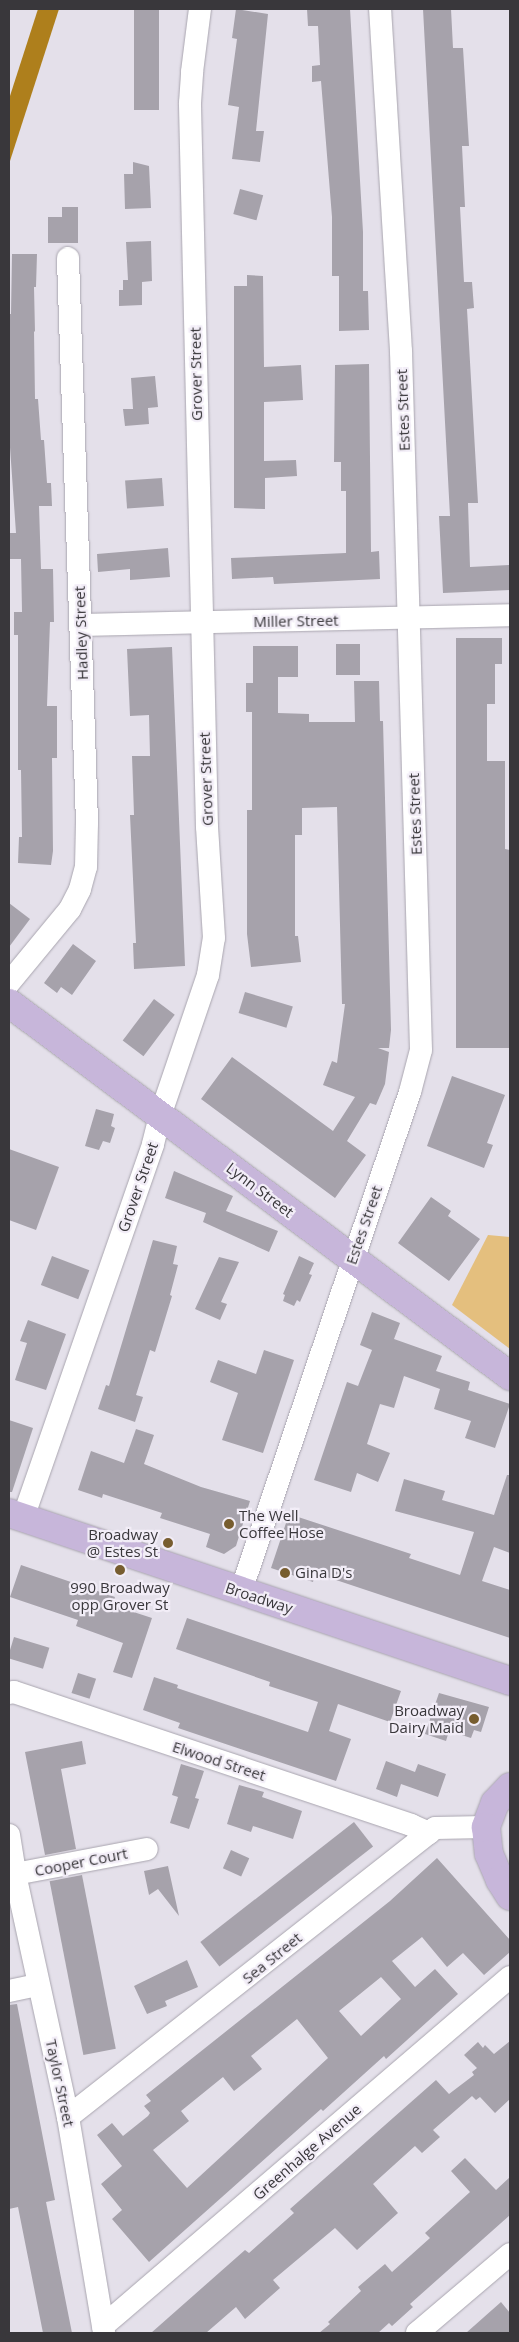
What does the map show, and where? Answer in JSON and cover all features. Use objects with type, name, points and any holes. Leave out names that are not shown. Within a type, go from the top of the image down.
[{"type":"main road","name":"Lynn Street","points":[[9,1003],[510,1376]]},
{"type":"main road","name":"Broadway","points":[[16,1516],[510,1681]]},
{"type":"main road","points":[[510,1787],[495,1803],[486,1827],[489,1854],[500,1880],[510,1896]]},
{"type":"street","name":"Grover Street","points":[[16,1516],[153,1144],[160,1116],[208,976],[214,938],[207,817],[190,103],[200,9]]},
{"type":"street","name":"Estes Street","points":[[240,1592],[410,1092],[421,1050],[401,351],[380,9]]},
{"type":"street","name":"Hadley Street","points":[[9,984],[70,909],[80,889],[86,867],[87,823],[68,258]]},
{"type":"street","name":"Miller Street","points":[[81,625],[510,615]]},
{"type":"street","name":"Elwood Street","points":[[9,1693],[14,1692],[411,1825],[428,1834]]},
{"type":"street","name":"Sea Street","points":[[68,2117],[435,1828],[486,1827]]},
{"type":"street","name":"Taylor Street","points":[[9,1835],[15,1874],[38,1985],[68,2117],[104,2329]]},
{"type":"street","name":"Cooper Court","points":[[15,1874],[147,1849]]},
{"type":"street","name":"Greenhalge Avenue","points":[[104,2329],[510,1977]]},
{"type":"street","points":[[9,1991],[38,1985]]},
{"type":"street","points":[[417,2333],[510,2254]]},
{"type":"shaded area","points":[[38,9],[59,9],[9,164],[9,99]]},
{"type":"shaded area","points":[[488,1235],[510,1237],[510,1349],[452,1305]]},
{"type":"building","points":[[134,9],[159,9],[159,110],[134,110]]},
{"type":"building","points":[[236,9],[268,14],[256,131],[264,131],[260,162],[232,159],[239,107],[228,105],[237,39],[232,38]]},
{"type":"building","points":[[307,9],[350,9],[363,232],[363,291],[368,291],[369,330],[339,331],[339,276],[332,276],[332,217],[321,81],[312,82],[312,66],[320,65],[318,26],[308,26]]},
{"type":"building","points":[[423,9],[451,9],[453,48],[463,48],[469,146],[462,146],[465,207],[460,207],[464,282],[472,282],[474,308],[467,309],[478,503],[468,503],[470,567],[509,565],[510,590],[443,593],[439,516],[450,516]]},
{"type":"building","points":[[133,162],[149,166],[151,208],[125,209],[124,174],[133,174]]},
{"type":"building","points":[[240,189],[263,195],[256,220],[233,214]]},
{"type":"building","points":[[62,207],[78,207],[78,243],[48,243],[48,217],[62,217]]},
{"type":"building","points":[[151,241],[152,281],[142,282],[142,305],[119,306],[119,290],[123,290],[123,280],[128,280],[126,242]]},
{"type":"building","points":[[12,254],[37,254],[36,287],[34,287],[35,399],[38,399],[41,440],[44,440],[47,483],[51,483],[52,506],[39,506],[41,569],[53,569],[54,622],[50,622],[47,706],[57,706],[57,758],[52,758],[53,851],[51,865],[18,863],[19,837],[22,837],[21,770],[18,770],[18,635],[14,635],[14,612],[22,612],[21,559],[9,559],[9,533],[16,533],[9,433],[9,314],[11,314]]},
{"type":"building","points":[[247,275],[263,276],[264,367],[301,365],[303,400],[264,402],[264,461],[296,460],[297,476],[265,478],[265,509],[234,508],[234,286],[247,286]]},
{"type":"building","points":[[369,364],[371,552],[379,551],[380,579],[274,584],[273,577],[232,579],[231,558],[346,553],[346,491],[341,491],[341,462],[334,462],[335,365]]},
{"type":"building","points":[[155,376],[158,407],[148,408],[149,424],[125,426],[123,409],[133,409],[131,378]]},
{"type":"building","points":[[162,478],[164,506],[127,509],[125,481]]},
{"type":"building","points":[[168,548],[170,577],[130,580],[130,569],[98,572],[97,554]]},
{"type":"building","points":[[456,638],[502,638],[502,664],[495,664],[495,704],[487,704],[487,761],[505,761],[505,849],[510,850],[510,1048],[456,1048]]},
{"type":"building","points":[[336,644],[360,644],[360,675],[336,675]]},
{"type":"building","points":[[253,646],[298,646],[298,677],[278,677],[278,713],[309,714],[309,722],[355,722],[354,681],[379,681],[380,721],[383,721],[391,1030],[389,1048],[378,1048],[389,1052],[385,1084],[376,1105],[370,1103],[347,1141],[366,1155],[335,1198],[201,1099],[232,1057],[333,1131],[355,1097],[323,1085],[332,1061],[337,1063],[345,1004],[342,1004],[337,807],[302,808],[302,835],[295,835],[295,936],[298,936],[301,962],[251,967],[247,934],[247,810],[252,810],[252,712],[246,712],[246,683],[253,683]]},
{"type":"building","points":[[172,647],[185,966],[134,969],[133,943],[136,943],[130,815],[134,815],[132,756],[150,756],[149,715],[130,716],[127,649]]},
{"type":"building","points":[[9,903],[30,919],[9,947]]},
{"type":"building","points":[[73,944],[96,961],[72,995],[61,987],[57,993],[44,983]]},
{"type":"building","points":[[245,992],[293,1007],[286,1028],[239,1013]]},
{"type":"building","points":[[154,999],[175,1015],[143,1056],[123,1041]]},
{"type":"building","points":[[452,1076],[505,1095],[487,1143],[493,1145],[484,1168],[427,1146]]},
{"type":"building","points":[[96,1109],[114,1114],[111,1126],[115,1128],[110,1143],[103,1141],[99,1150],[85,1146]]},
{"type":"building","points":[[9,1149],[59,1167],[36,1230],[9,1220]]},
{"type":"building","points":[[174,1171],[233,1196],[226,1211],[278,1231],[269,1252],[203,1222],[206,1213],[165,1198]]},
{"type":"building","points":[[431,1197],[451,1211],[448,1216],[480,1239],[449,1281],[398,1243]]},
{"type":"building","points":[[153,1240],[177,1246],[173,1264],[178,1265],[170,1295],[172,1296],[155,1352],[150,1350],[136,1395],[143,1397],[135,1422],[98,1409],[106,1385],[109,1386]]},
{"type":"building","points":[[52,1256],[89,1270],[78,1299],[41,1285]]},
{"type":"building","points":[[299,1256],[314,1263],[309,1274],[312,1275],[300,1302],[297,1300],[294,1306],[283,1301],[285,1295],[283,1294]]},
{"type":"building","points":[[219,1257],[239,1262],[221,1302],[227,1304],[220,1320],[195,1309]]},
{"type":"building","points":[[372,1312],[400,1323],[394,1339],[442,1356],[436,1371],[470,1382],[468,1390],[510,1404],[495,1448],[465,1438],[471,1421],[434,1409],[440,1389],[404,1376],[394,1408],[380,1404],[367,1444],[390,1453],[378,1482],[357,1473],[351,1492],[314,1480],[347,1382],[358,1386],[372,1350],[360,1345]]},
{"type":"building","points":[[28,1320],[66,1334],[46,1390],[15,1380],[27,1343],[20,1341]]},
{"type":"building","points":[[264,1350],[294,1360],[263,1453],[222,1440],[238,1393],[210,1382],[218,1360],[256,1374]]},
{"type":"building","points":[[9,1420],[33,1428],[12,1492],[9,1492]]},
{"type":"building","points":[[136,1429],[154,1435],[144,1464],[201,1487],[250,1501],[236,1546],[224,1554],[206,1547],[210,1534],[160,1518],[162,1513],[103,1494],[102,1498],[78,1490],[91,1451],[124,1463]]},
{"type":"building","points":[[507,1475],[510,1475],[510,1553],[494,1547],[482,1581],[510,1590],[510,1638],[315,1573],[313,1582],[271,1568],[289,1514],[411,1554],[409,1558],[460,1575],[474,1532],[395,1511],[404,1479],[445,1491],[442,1500],[494,1515]]},
{"type":"building","points":[[21,1565],[115,1597],[112,1605],[152,1618],[132,1678],[113,1672],[123,1643],[76,1626],[78,1620],[10,1597]]},
{"type":"building","points":[[187,1618],[401,1691],[390,1722],[338,1704],[329,1731],[351,1739],[336,1781],[178,1728],[180,1723],[143,1710],[154,1677],[178,1685],[177,1688],[308,1732],[318,1702],[269,1686],[270,1682],[176,1649]]},
{"type":"building","points":[[14,1637],[49,1648],[43,1669],[9,1658]]},
{"type":"building","points":[[78,1673],[96,1679],[90,1699],[72,1693]]},
{"type":"building","points":[[439,1693],[489,1707],[481,1732],[474,1730],[471,1738],[449,1731],[446,1741],[425,1734]]},
{"type":"building","points":[[82,1741],[86,1764],[61,1769],[76,1849],[45,1855],[25,1752]]},
{"type":"building","points":[[386,1761],[415,1772],[418,1764],[446,1774],[438,1797],[401,1784],[397,1797],[376,1789]]},
{"type":"building","points":[[181,1764],[204,1771],[195,1798],[199,1799],[189,1829],[170,1823],[178,1797],[172,1795]]},
{"type":"building","points":[[239,1785],[264,1792],[262,1797],[302,1811],[293,1839],[253,1826],[251,1832],[227,1824]]},
{"type":"building","points":[[354,1822],[373,1846],[219,1966],[200,1942]]},
{"type":"building","points":[[231,1850],[249,1858],[241,1876],[223,1868]]},
{"type":"building","points":[[437,1858],[510,1940],[510,1952],[484,1975],[463,1953],[447,1967],[422,1937],[392,1961],[415,1987],[435,1969],[458,1994],[386,2059],[384,2056],[323,2111],[321,2109],[149,2262],[112,2219],[122,2210],[101,2184],[122,2166],[97,2135],[112,2123],[123,2136],[150,2113],[144,2106],[151,2101],[146,2095],[390,1901]],"holes":[[[381,1977],[401,1999],[361,2036],[339,2011]],[[297,2019],[328,2058],[187,2188],[153,2150],[189,2121],[181,2111],[223,2077],[234,2091],[262,2069],[251,2056]]]},
{"type":"building","points":[[168,1866],[179,1916],[158,1889],[149,1895],[144,1871]]},
{"type":"building","points":[[82,1875],[116,2049],[83,2055],[50,1881]]},
{"type":"building","points":[[187,1960],[198,1987],[165,2001],[167,2006],[147,2014],[134,1986]]},
{"type":"building","points":[[17,2004],[55,2200],[46,2202],[72,2333],[43,2333],[18,2207],[9,2209],[9,2005]]},
{"type":"building","points":[[510,2041],[510,2099],[495,2113],[480,2097],[476,2100],[472,2096],[433,2130],[440,2137],[422,2153],[415,2146],[373,2184],[398,2213],[357,2250],[335,2228],[273,2280],[280,2288],[245,2319],[236,2307],[206,2333],[151,2333],[245,2250],[249,2253],[294,2213],[290,2209],[436,2080],[449,2094],[474,2075],[472,2072],[477,2068],[464,2055],[478,2042],[483,2048],[485,2045],[494,2054]]},
{"type":"building","points":[[465,2158],[496,2190],[510,2177],[510,2215],[410,2304],[413,2307],[392,2326],[389,2323],[378,2333],[319,2333],[361,2291],[358,2287],[385,2264],[392,2272],[430,2238],[425,2233],[470,2192],[451,2171]]},
{"type":"building","points":[[501,2302],[510,2313],[510,2333],[466,2333]]},
{"type":"place","name":"The Well Coffee Hose","points":[[229,1524]]},
{"type":"place","name":"Broadway @ Estes St","points":[[168,1543]]},
{"type":"place","name":"990 Broadway opp Grover St","points":[[120,1570]]},
{"type":"place","name":"Gina D's","points":[[285,1573]]},
{"type":"place","name":"Broadway Dairy Maid","points":[[474,1719]]}]
